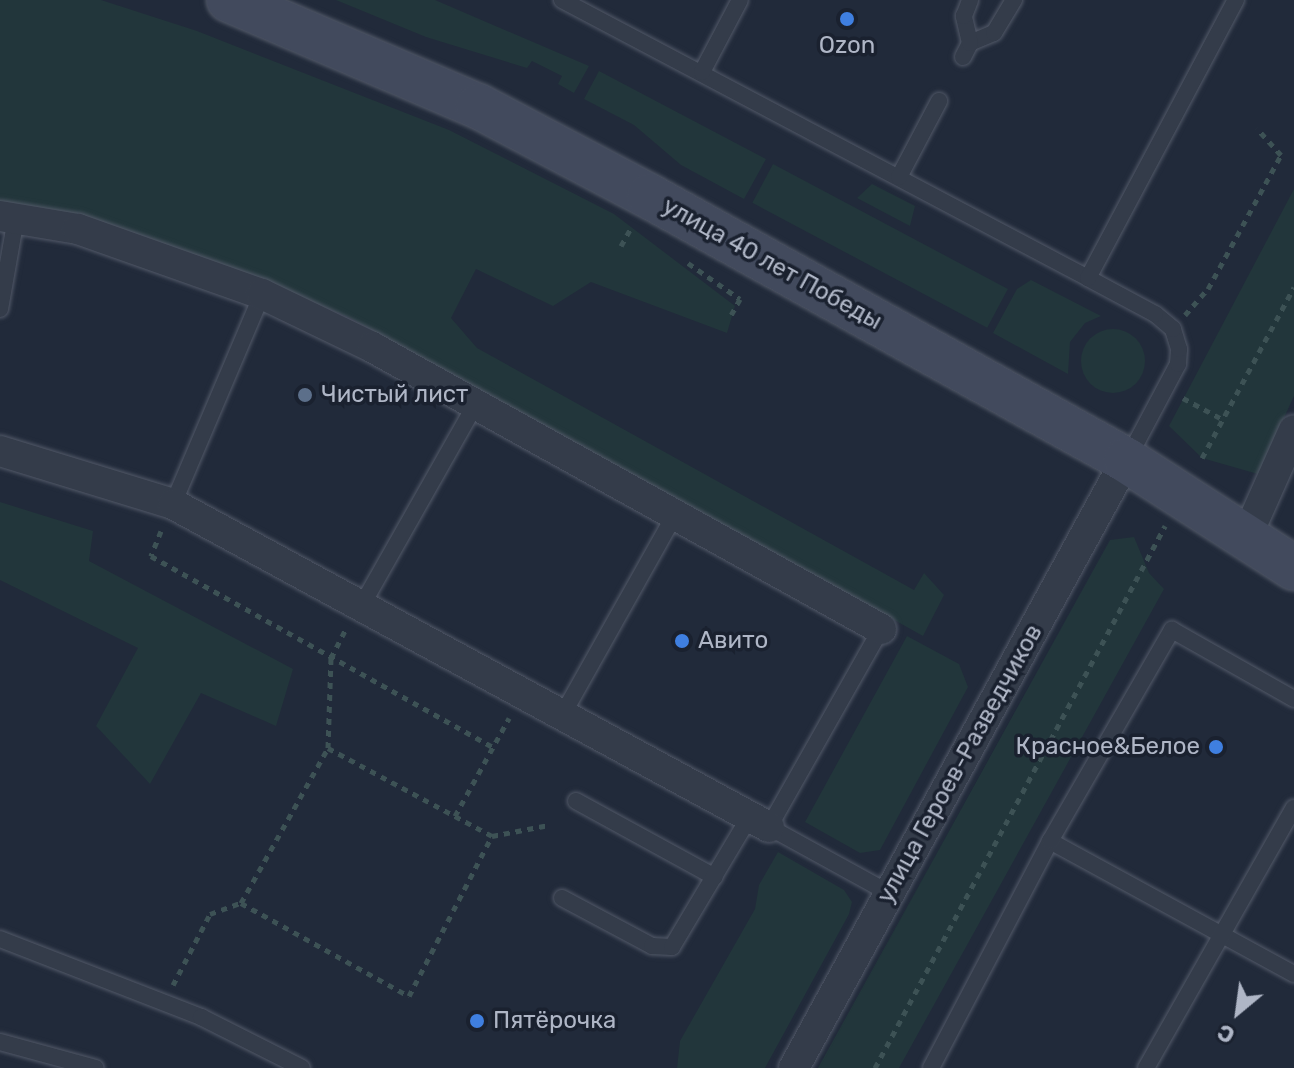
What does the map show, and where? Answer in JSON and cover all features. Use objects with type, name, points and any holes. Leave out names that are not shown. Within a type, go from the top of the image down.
[{"type":"street","name":"улица 40 лет Победы","points":[[229,0],[478,106],[1126,460],[1245,540],[1294,568]]},
{"type":"street","points":[[8,217],[78,229],[262,294],[475,405],[881,629]]},
{"type":"street","points":[[1245,540],[1294,430]]},
{"type":"street","points":[[0,451],[173,504],[759,822]]},
{"type":"street","name":"улица Героев-Разведчиков","points":[[794,1068],[1126,460]]},
{"type":"lane","points":[[562,0],[1155,314],[1173,329],[1178,364],[1126,460]]},
{"type":"lane","points":[[702,72],[740,0]]},
{"type":"lane","points":[[970,0],[964,16],[966,50],[994,33],[1014,0]]},
{"type":"lane","points":[[1088,278],[1236,0]]},
{"type":"lane","points":[[899,177],[939,101]]},
{"type":"lane","points":[[0,309],[8,217]]},
{"type":"lane","points":[[173,504],[262,294]]},
{"type":"lane","points":[[362,605],[475,405]]},
{"type":"lane","points":[[563,714],[674,516]]},
{"type":"lane","points":[[562,898],[661,948],[679,940],[715,877],[759,822],[881,629]]},
{"type":"lane","points":[[931,1068],[1050,841],[1172,630],[1294,699]]},
{"type":"lane","points":[[576,801],[715,877]]},
{"type":"lane","points":[[1146,1068],[1294,808]]},
{"type":"lane","points":[[759,822],[889,893]]},
{"type":"lane","points":[[1050,841],[1294,974]]},
{"type":"lane","points":[[0,939],[164,1002],[302,1068]]},
{"type":"lane","points":[[0,1042],[92,1067]]},
{"type":"path","points":[[1173,329],[1208,289],[1281,155],[1257,128]]},
{"type":"path","points":[[621,246],[634,223],[646,233]]},
{"type":"path","points":[[682,258],[740,299],[731,315]]},
{"type":"path","points":[[1202,458],[1294,287]]},
{"type":"path","points":[[1179,396],[1222,419]]},
{"type":"path","points":[[173,504],[151,556],[493,747]]},
{"type":"path","points":[[875,1068],[1173,511]]},
{"type":"path","points":[[164,1002],[210,914],[241,903],[328,748],[331,658],[362,605]]},
{"type":"path","points":[[455,816],[523,693]]},
{"type":"path","points":[[328,748],[492,836],[549,825]]},
{"type":"path","points":[[241,903],[409,996],[492,836]]},
{"type":"green space","points":[[0,0],[101,0],[197,31],[449,130],[614,214],[735,306],[727,333],[591,282],[553,306],[476,269],[451,318],[477,348],[914,590],[924,573],[944,595],[923,636],[352,319],[256,277],[0,202]]},
{"type":"green space","points":[[336,0],[435,0],[589,66],[574,93],[558,84],[562,76],[532,61],[527,68],[426,37]]},
{"type":"green space","points":[[599,71],[766,159],[744,199],[681,165],[634,125],[584,99]]},
{"type":"green space","points":[[773,164],[1008,289],[987,328],[752,203]]},
{"type":"green space","points":[[872,184],[915,206],[910,226],[857,198]]},
{"type":"green space","points":[[1294,189],[1294,396],[1258,474],[1202,458],[1169,426]]},
{"type":"green space","points":[[1031,280],[1101,316],[1085,323],[1070,342],[1068,374],[993,333],[1017,289]]},
{"type":"green space","points":[[1113,329],[1125,331],[1136,338],[1143,349],[1143,373],[1136,384],[1125,391],[1113,393],[1101,391],[1090,384],[1083,373],[1081,361],[1083,349],[1090,338],[1101,331]]},
{"type":"green space","points":[[0,502],[93,531],[89,561],[293,669],[276,726],[201,693],[150,784],[96,726],[138,648],[0,580]]},
{"type":"green space","points":[[1134,537],[1149,573],[1164,589],[899,1068],[818,1068],[1110,540]]},
{"type":"green space","points":[[907,636],[959,664],[968,687],[880,850],[860,853],[805,822]]},
{"type":"green space","points":[[778,852],[844,890],[852,902],[849,914],[765,1068],[677,1068],[680,1041],[755,909],[759,885]]},
{"type":"place","name":"Ozon","points":[[847,19]]},
{"type":"place","name":"Чистый лист","points":[[305,395]]},
{"type":"place","name":"Авито","points":[[682,641]]},
{"type":"place","name":"Красное&Белое","points":[[1216,747]]},
{"type":"place","name":"Пятёрочка","points":[[477,1021]]}]
